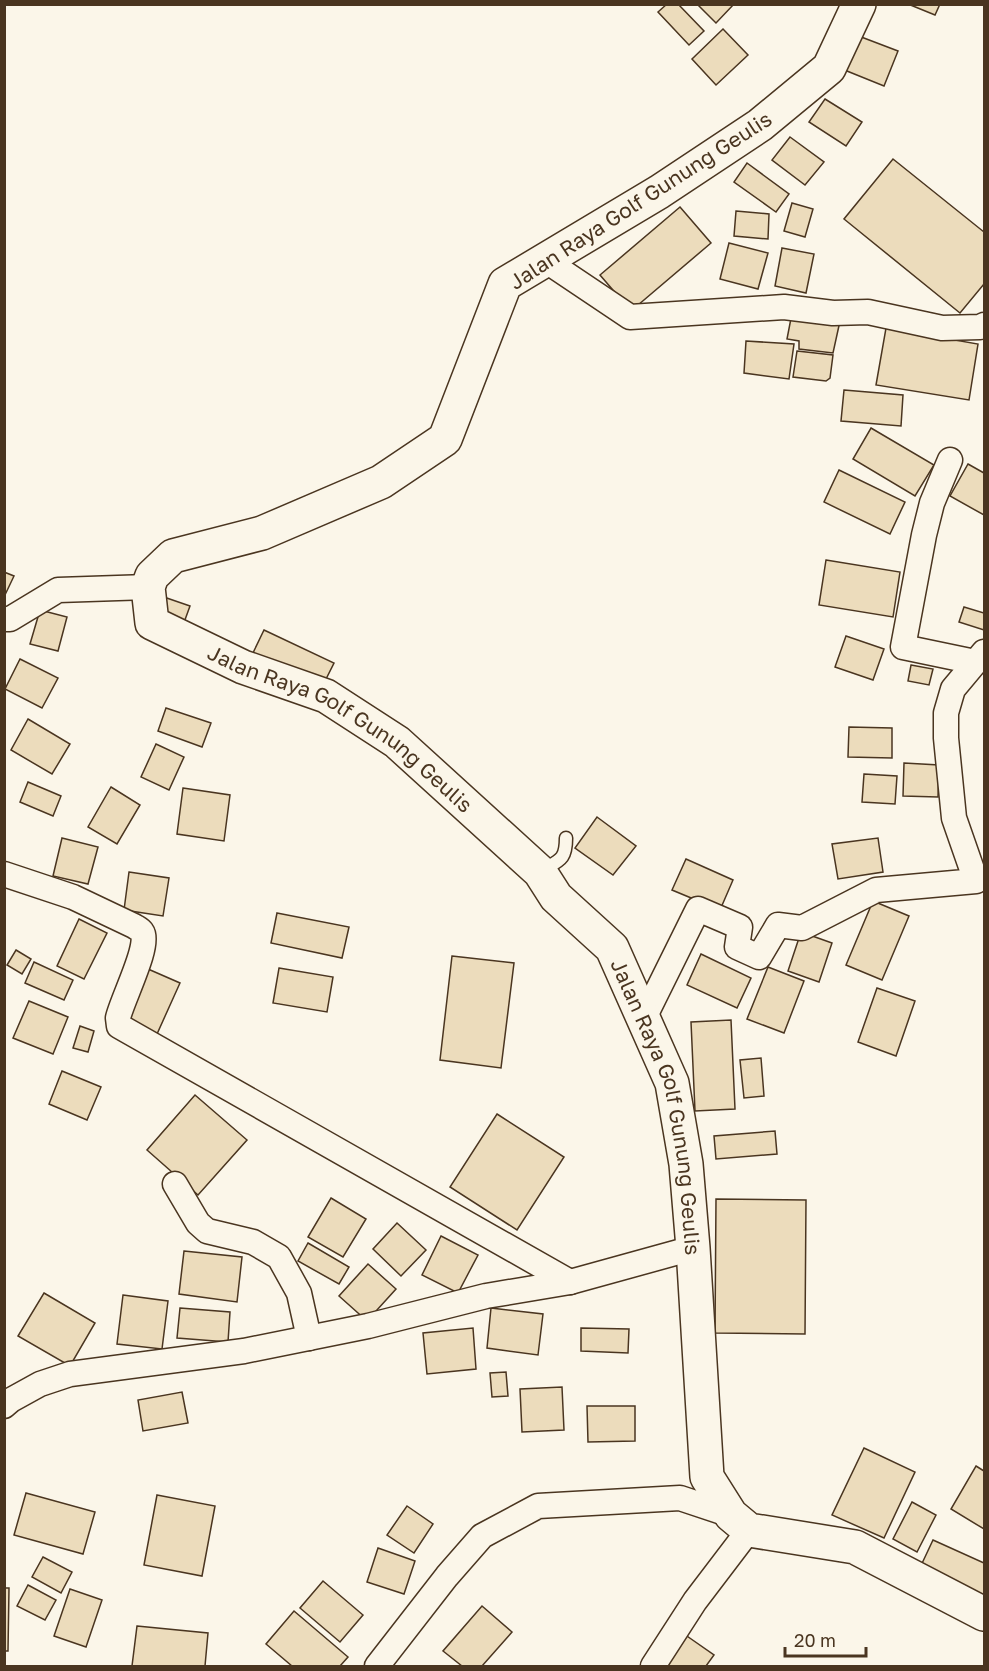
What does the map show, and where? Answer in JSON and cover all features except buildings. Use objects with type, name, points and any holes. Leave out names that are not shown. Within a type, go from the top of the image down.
[{"type":"main road","name":"Jalan Raya Golf Gunung Geulis","points":[[740,1523],[707,1477],[686,1164],[672,1083],[612,948],[556,897],[540,872],[397,742],[327,696],[243,667],[152,624],[148,587],[152,576],[173,556],[262,533],[370,487],[445,439],[505,284],[658,192],[760,125],[829,68],[859,4]]},
{"type":"main road","points":[[740,1523],[855,1547],[984,1614]]},
{"type":"street","points":[[545,260],[630,317],[784,307],[833,313],[868,312],[942,328],[984,325]]},
{"type":"street","points":[[950,460],[932,503],[903,647],[980,657]]},
{"type":"street","points":[[4,619],[10,619],[58,590],[148,587]]},
{"type":"street","points":[[644,1018],[698,909],[740,927],[736,947],[759,957],[778,925],[802,928],[876,890],[976,881],[954,818],[946,738],[946,713],[953,688],[980,657]]},
{"type":"street","points":[[4,874],[73,897],[142,932],[145,939],[142,952],[118,1018],[119,1026],[570,1281]]},
{"type":"street","points":[[175,1184],[198,1222],[207,1231],[253,1242],[279,1257],[299,1293],[309,1338]]},
{"type":"street","points":[[4,1406],[40,1384],[70,1374],[244,1351],[309,1338],[368,1326],[486,1296],[570,1281],[693,1248]]},
{"type":"street","points":[[377,1666],[447,1576],[482,1536],[538,1506],[680,1498],[740,1523],[695,1601],[653,1666]]},
{"type":"lane","points":[[540,872],[561,859],[566,851],[566,838]]}]
